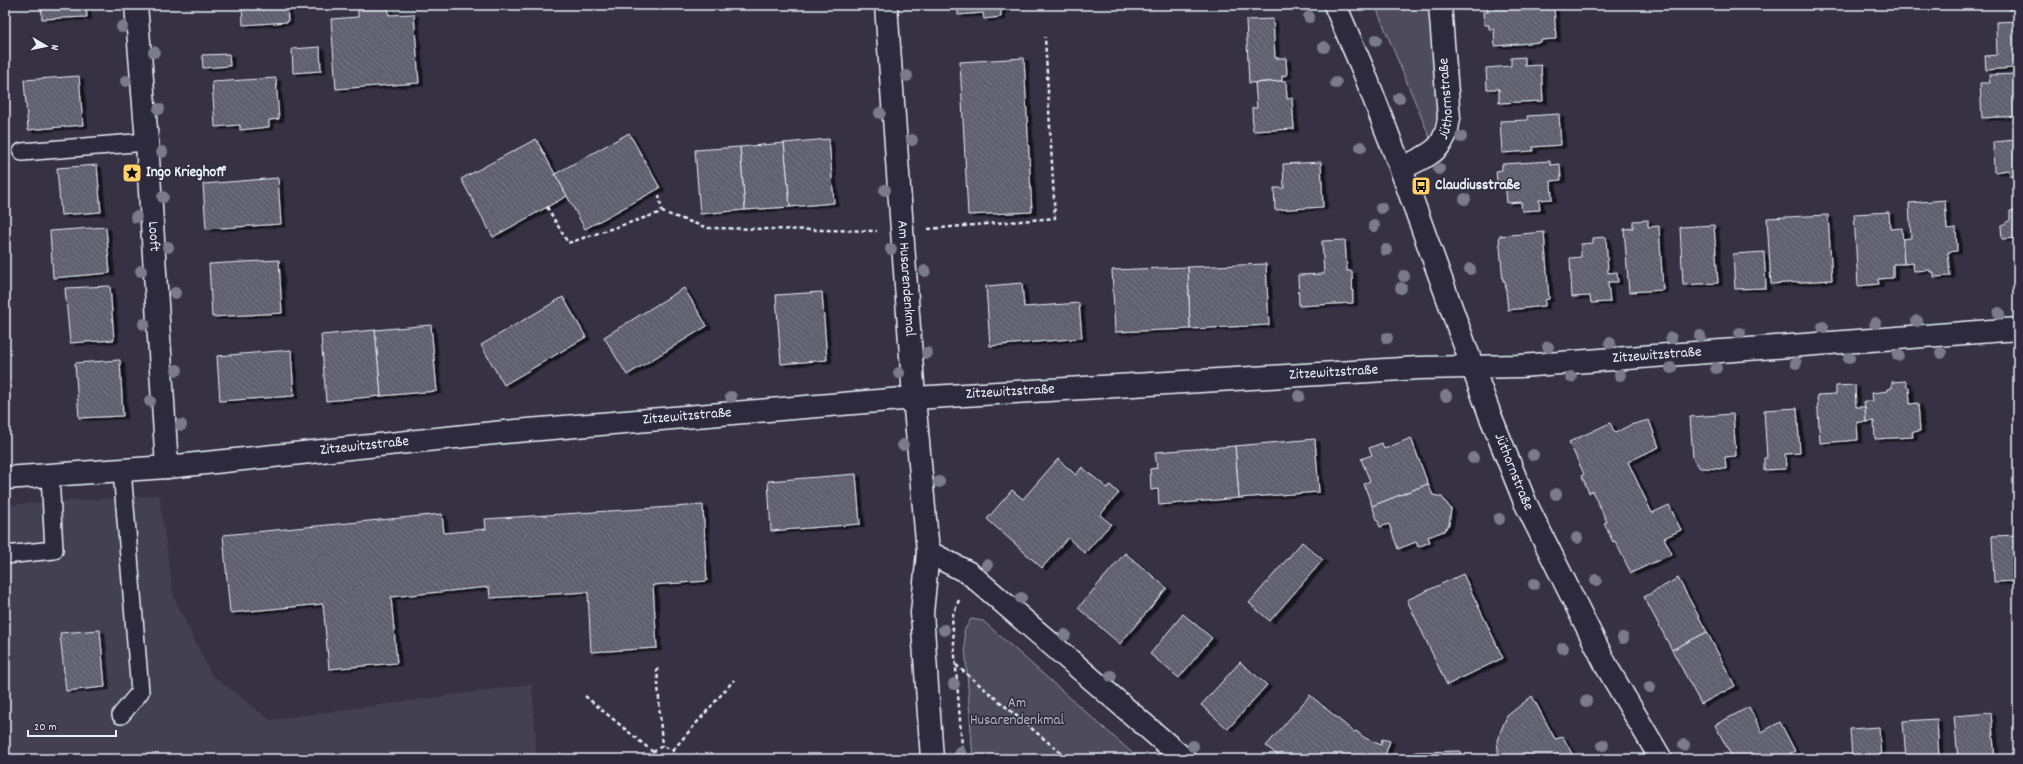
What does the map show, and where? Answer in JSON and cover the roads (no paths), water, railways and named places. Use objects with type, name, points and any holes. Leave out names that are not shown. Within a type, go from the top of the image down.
[{"type":"street","name":"Looft","points":[[136,5],[147,142],[167,467]]},
{"type":"street","name":"Am Husarendenkmal","points":[[886,5],[914,398],[928,552],[922,613],[932,759]]},
{"type":"street","name":"Jüthornstraße","points":[[1335,5],[1364,72],[1401,169],[1471,366],[1525,502],[1608,669],[1661,759]]},
{"type":"street","name":"Jüthornstraße","points":[[1401,169],[1436,150],[1447,134],[1449,118],[1440,5]]},
{"type":"street","name":"Zitzewitzstraße","points":[[5,478],[167,467],[504,432],[914,398],[1471,366],[1520,366],[2018,329]]},
{"type":"street","points":[[928,552],[968,573],[1184,759]]},
{"type":"lane","points":[[22,152],[147,142]]},
{"type":"lane","points":[[122,470],[140,692],[122,715]]},
{"type":"lane","points":[[5,555],[54,550],[50,475]]},
{"type":"place","name":"Ingo Krieghoff","points":[[132,173]]},
{"type":"place","name":"Claudiusstraße","points":[[1421,186]]}]
